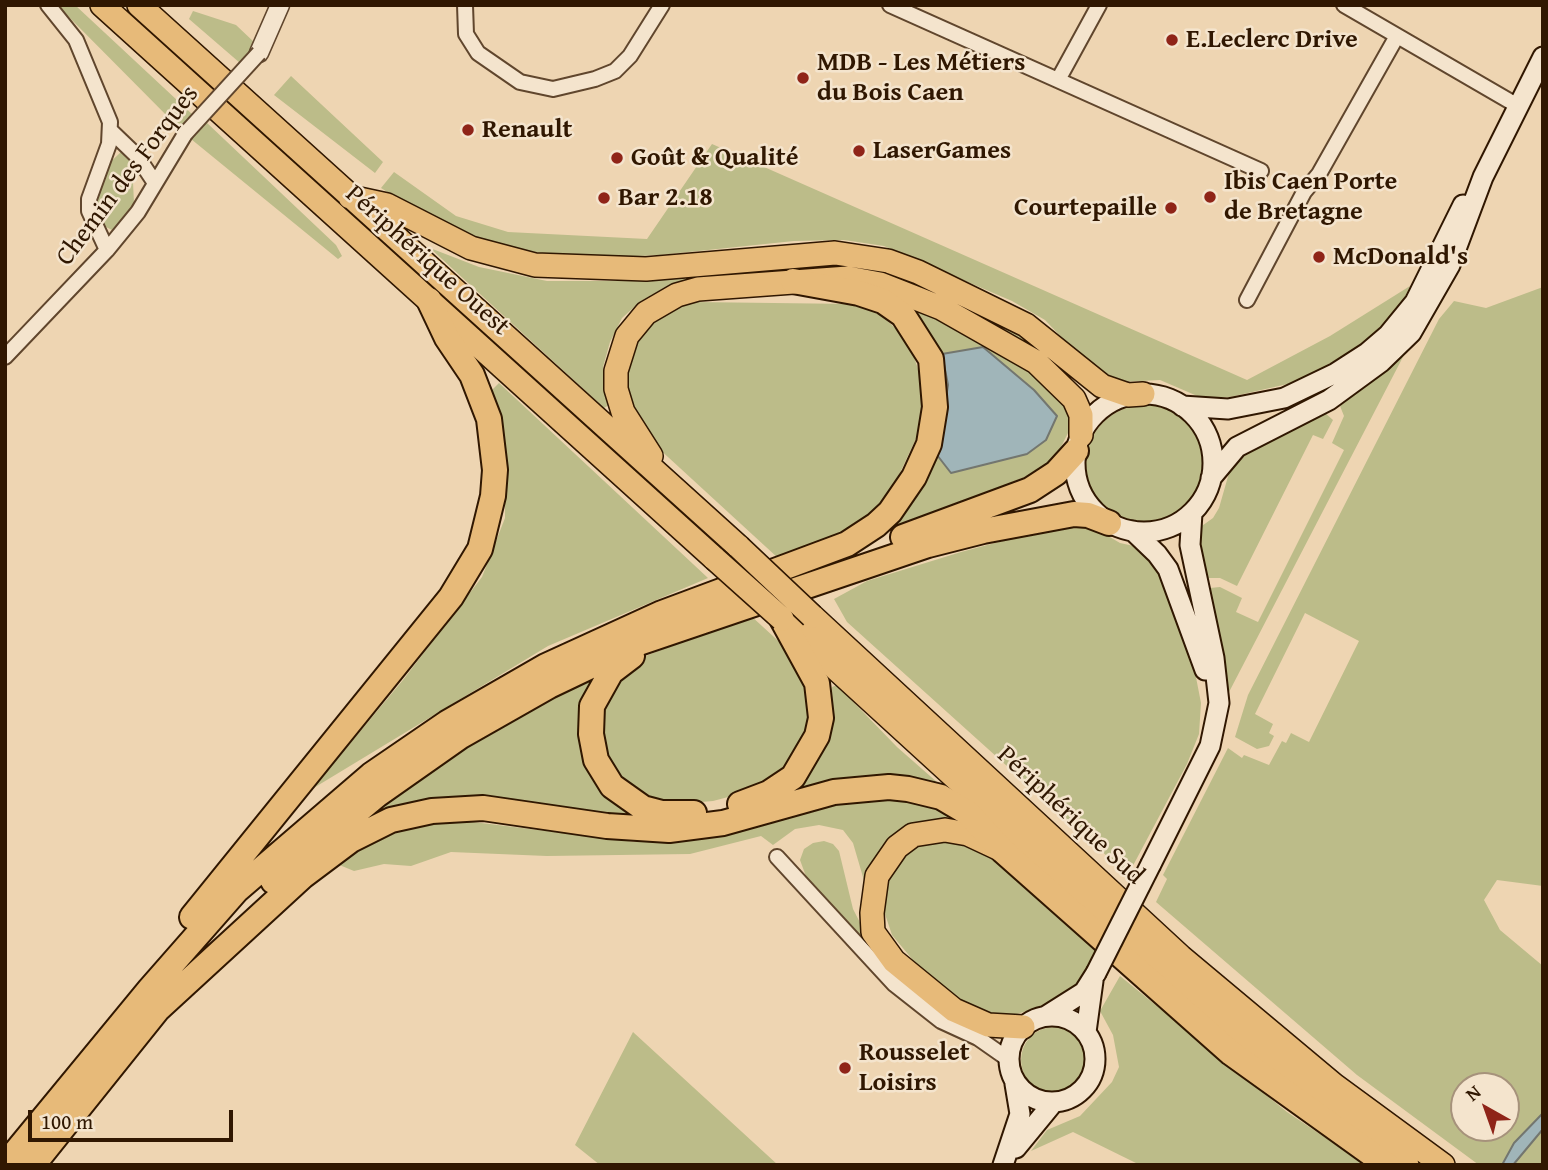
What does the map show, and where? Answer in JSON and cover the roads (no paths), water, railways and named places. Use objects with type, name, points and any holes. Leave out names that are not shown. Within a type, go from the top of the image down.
[{"type":"highway","name":"Périphérique Ouest","points":[[102,5],[715,559]]},
{"type":"highway","name":"Périphérique Ouest","points":[[139,5],[675,489]]},
{"type":"highway","points":[[350,197],[387,205],[471,248],[536,265],[646,270],[835,253],[888,261],[929,276],[1026,325],[1102,386],[1128,395],[1143,394]]},
{"type":"highway","points":[[662,613],[881,544],[1002,502],[1043,483],[1079,443],[1081,415],[1074,399],[1050,373],[1006,342],[942,309],[880,284],[848,278],[698,289],[677,295],[646,313],[627,336],[616,371],[616,389],[623,412],[675,489]]},
{"type":"highway","points":[[5,1165],[236,891],[371,775],[495,694],[596,642],[662,613],[847,544],[890,512],[914,477],[929,444],[935,407],[931,359],[921,339],[903,315],[883,302],[859,292],[793,281]]},
{"type":"highway","points":[[69,1086],[151,967],[452,597],[480,549],[491,509],[495,470],[489,419],[472,375],[447,338],[429,300]]},
{"type":"highway","name":"Périphérique Sud","points":[[675,489],[1181,957],[1324,1077],[1443,1165]]},
{"type":"highway","points":[[33,1165],[237,916],[306,850],[418,765],[461,736],[549,686],[639,643],[928,545],[983,531],[1073,514],[1088,515],[1109,523]]},
{"type":"highway","name":"Périphérique Sud","points":[[715,559],[1180,983],[1272,1061],[1407,1165]]},
{"type":"highway","points":[[718,615],[629,657],[611,672],[592,706],[591,734],[601,771],[612,786],[643,808],[662,813],[693,813],[742,804],[777,789],[802,766],[817,736],[820,699],[812,668],[782,620]]},
{"type":"highway","points":[[156,1012],[253,920],[332,853],[370,829],[410,814],[483,808],[607,826],[669,830],[723,823],[834,792],[889,787],[925,792],[955,803],[1003,851],[1231,1054],[1387,1165]]},
{"type":"highway","points":[[1003,851],[976,837],[945,830],[913,835],[890,854],[877,876],[872,905],[873,932],[894,961],[954,1010],[988,1025],[1023,1027]]},
{"type":"main road","points":[[1211,478],[1210,445],[1194,416],[1170,399],[1143,394],[1113,402],[1094,416],[1079,443],[1077,479],[1088,504],[1109,523],[1133,531],[1164,529],[1192,513],[1204,497],[1211,478],[1237,447],[1329,400],[1381,362],[1411,333],[1459,246],[1483,177],[1543,57]]},
{"type":"main road","points":[[1182,406],[1228,410],[1284,398],[1336,373],[1367,353],[1388,335],[1415,302],[1466,198],[1483,177]]},
{"type":"main road","points":[[1004,1164],[1020,1114],[1016,1084],[1008,1059],[1010,1047],[1023,1027],[1071,1003],[1095,975],[1214,734],[1218,680],[1190,545],[1192,513]]},
{"type":"main road","points":[[1133,531],[1168,569],[1204,664],[1209,711],[1200,765]]},
{"type":"main road","points":[[1086,1032],[1095,975]]},
{"type":"main road","points":[[1016,1084],[1026,1094],[1053,1103],[1069,1100],[1082,1091],[1091,1078],[1096,1062],[1094,1046],[1086,1032],[1075,1022],[1046,1016]]},
{"type":"main road","points":[[1004,1164],[1053,1103]]},
{"type":"street","points":[[48,5],[76,40],[106,109],[112,132],[137,156],[155,183]]},
{"type":"street","points":[[259,53],[280,5]]},
{"type":"street","points":[[465,5],[466,34],[478,53],[520,82],[552,89],[595,79],[615,71],[630,57],[663,5]]},
{"type":"street","points":[[890,5],[1262,171]]},
{"type":"street","points":[[1058,80],[1100,5]]},
{"type":"street","points":[[1345,5],[1518,106]]},
{"type":"street","points":[[1247,300],[1304,192],[1320,174],[1397,37]]},
{"type":"street","name":"Chemin des Forques","points":[[5,357],[107,250],[138,212],[185,134],[259,53]]},
{"type":"street","points":[[107,250],[89,211],[89,200],[112,132]]},
{"type":"street","points":[[777,857],[912,1000],[941,1021],[978,1038],[1008,1059]]},
{"type":"place","name":"E.Leclerc Drive","points":[[1172,40]]},
{"type":"place","name":"MDB - Les Métiers du Bois Caen","points":[[803,78]]},
{"type":"place","name":"Renault","points":[[468,130]]},
{"type":"place","name":"LaserGames","points":[[859,151]]},
{"type":"place","name":"Goût & Qualité","points":[[617,158]]},
{"type":"place","name":"Ibis Caen Porte de Bretagne","points":[[1210,197]]},
{"type":"place","name":"Bar 2.18","points":[[604,198]]},
{"type":"place","name":"Courtepaille","points":[[1171,208]]},
{"type":"place","name":"McDonald's","points":[[1319,257]]},
{"type":"place","name":"Rousselet Loisirs","points":[[845,1068]]}]
